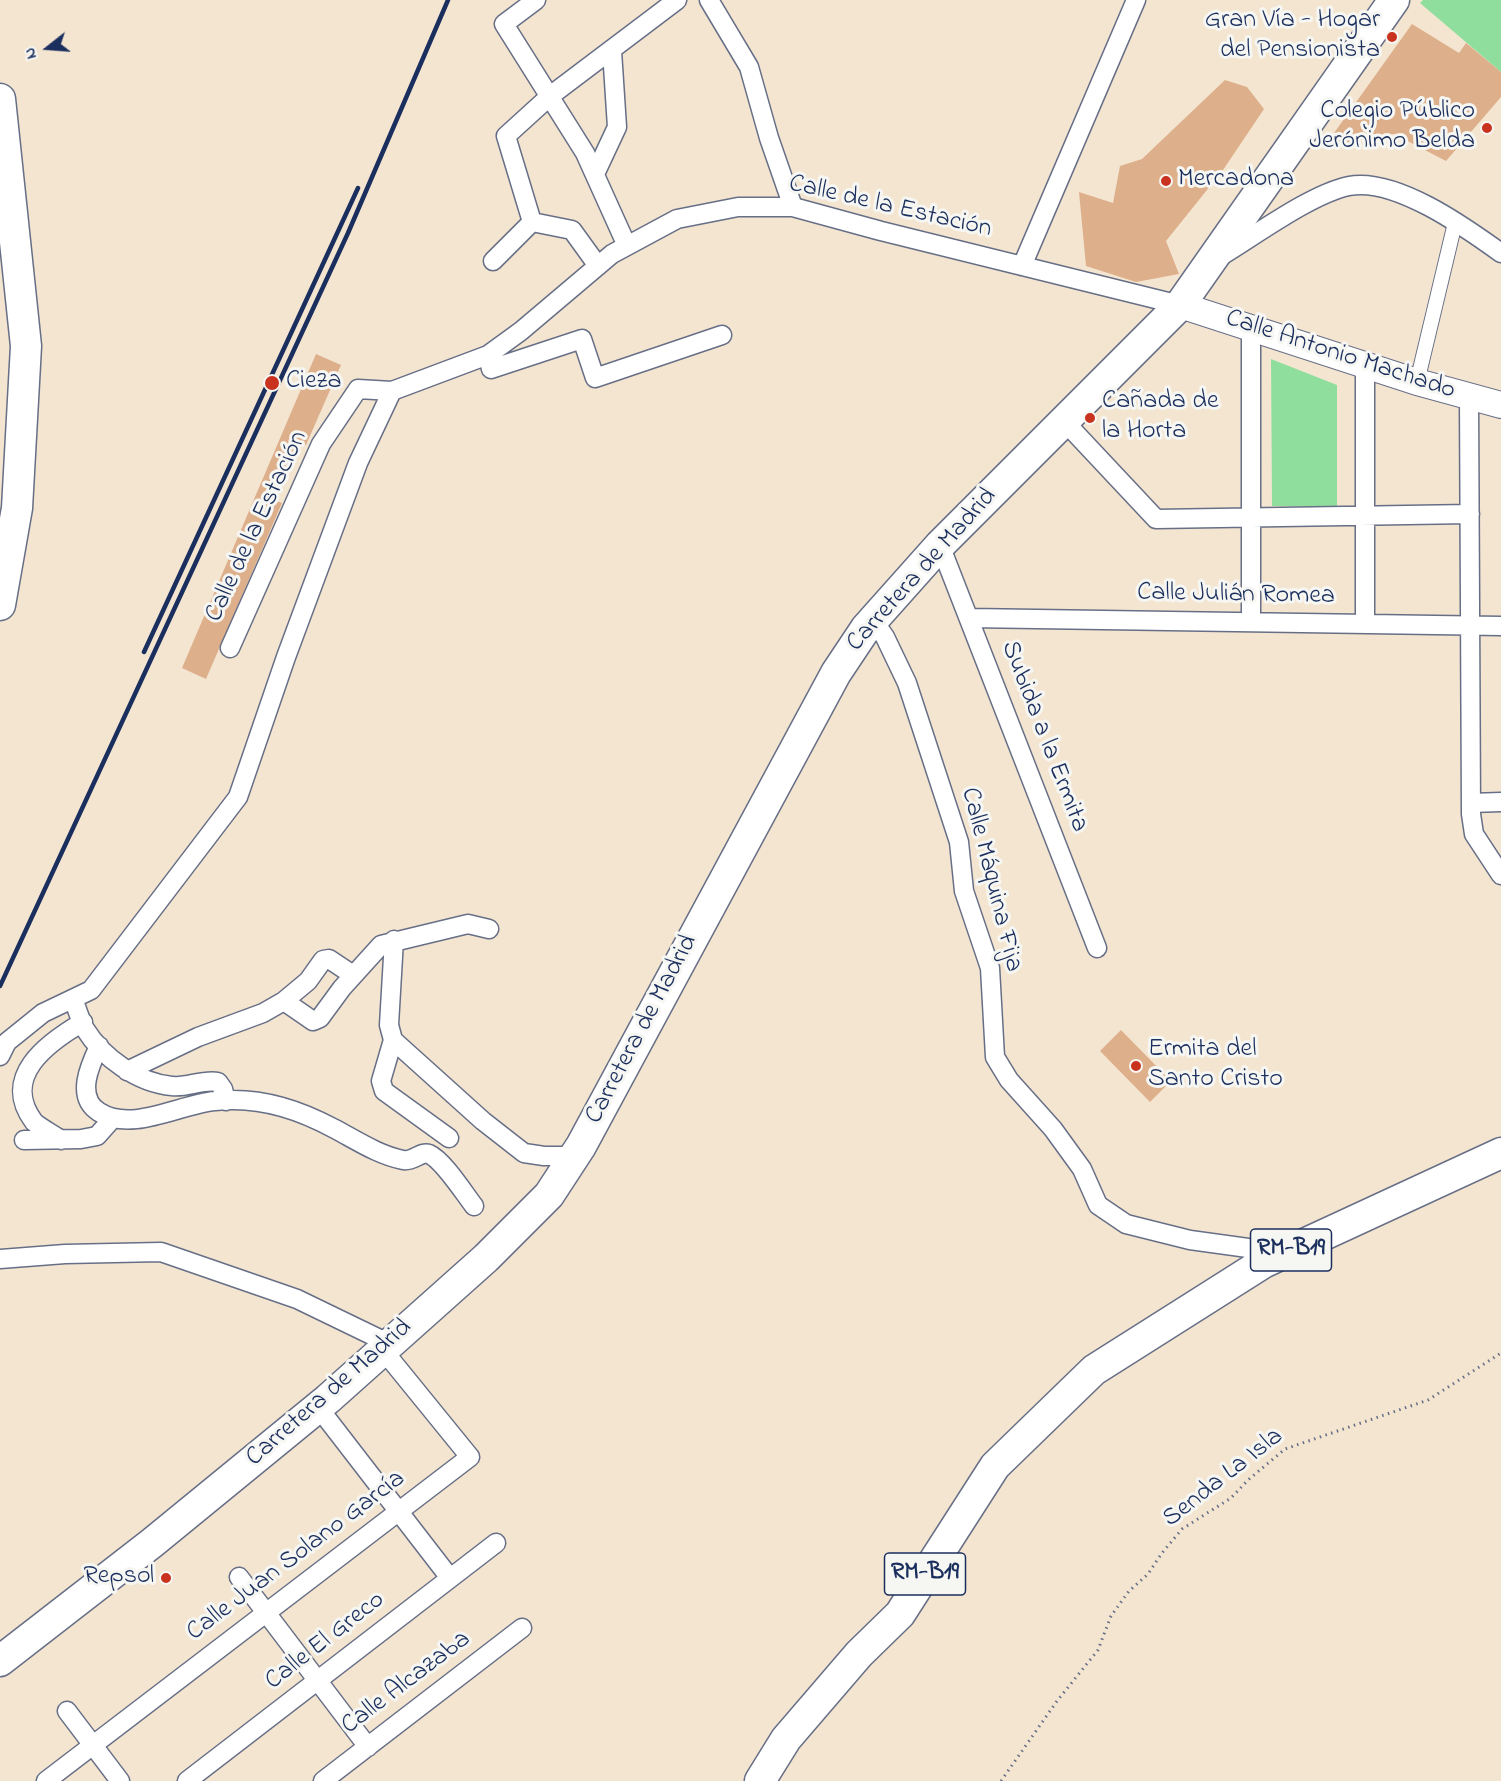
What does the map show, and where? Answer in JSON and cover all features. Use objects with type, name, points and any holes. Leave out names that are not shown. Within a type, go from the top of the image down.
[{"type":"main road","name":"Carretera de Madrid","points":[[0,1661],[152,1543],[318,1407],[486,1258],[549,1195],[575,1156],[836,673],[873,620],[940,545],[1180,305],[1394,0]]},
{"type":"main road","points":[[0,105],[26,346],[17,508],[0,605]]},
{"type":"main road","name":"Calle Antonio Machado","points":[[1180,305],[1417,382],[1501,405]]},
{"type":"main road","name":"RM-B19","points":[[760,1781],[786,1738],[859,1654],[900,1614],[995,1466],[1094,1370],[1263,1263],[1501,1153]]},
{"type":"street","points":[[536,0],[504,24],[585,153],[627,246]]},
{"type":"street","points":[[532,222],[506,136],[550,96],[677,0]]},
{"type":"street","points":[[709,0],[749,67],[769,138],[793,207]]},
{"type":"street","points":[[1022,266],[1136,0]]},
{"type":"street","points":[[595,174],[617,127],[612,51]]},
{"type":"street","points":[[1209,263],[1324,195],[1350,186],[1376,186],[1396,191],[1455,223],[1501,253]]},
{"type":"street","name":"Calle de la Estación","points":[[230,648],[321,444],[358,389],[392,391],[488,355],[521,331],[598,266],[627,246],[677,219],[738,207],[793,207],[1180,305]]},
{"type":"street","points":[[493,261],[532,222]]},
{"type":"street","points":[[532,222],[572,230],[598,266]]},
{"type":"street","points":[[1417,382],[1455,223]]},
{"type":"street","points":[[1251,328],[1251,622]]},
{"type":"street","points":[[488,355],[491,369],[582,339],[595,378],[722,335]]},
{"type":"street","points":[[1365,365],[1365,624]]},
{"type":"street","points":[[0,1056],[7,1042],[43,1013],[91,990],[238,797],[286,657],[358,463],[392,391]]},
{"type":"street","points":[[1469,398],[1470,803],[1474,834],[1501,875]]},
{"type":"street","points":[[1064,421],[1156,519],[1470,514]]},
{"type":"street","name":"Subida a la Ermita","points":[[940,545],[1097,948]]},
{"type":"street","name":"Calle Julián Romea","points":[[970,618],[1501,626]]},
{"type":"street","name":"Calle Máquina Fija","points":[[873,620],[885,637],[907,683],[959,842],[964,891],[990,968],[995,1056],[1009,1080],[1065,1145],[1082,1169],[1098,1205],[1126,1224],[1190,1240],[1248,1248],[1263,1263]]},
{"type":"street","points":[[1470,803],[1501,802]]},
{"type":"street","points":[[284,1001],[313,1021],[320,1018],[353,975],[381,945],[394,940],[468,924],[489,929]]},
{"type":"street","points":[[394,940],[388,1025],[393,1040],[483,1121],[524,1153],[544,1156],[575,1156]]},
{"type":"street","points":[[127,1071],[198,1037],[263,1013],[284,1001],[308,981],[323,960],[329,959],[353,975]]},
{"type":"street","points":[[74,999],[83,1022],[99,1046],[127,1071],[156,1083],[174,1087],[208,1080],[218,1082],[220,1101]]},
{"type":"street","points":[[61,1140],[34,1122],[17,1100],[15,1082],[21,1066],[44,1045],[83,1022]]},
{"type":"street","points":[[393,1040],[381,1081],[384,1091],[449,1138]]},
{"type":"street","points":[[99,1046],[88,1068],[86,1094],[91,1105],[113,1118],[139,1118],[220,1101],[259,1101],[286,1106],[371,1149],[404,1160],[412,1160],[423,1153],[429,1154],[439,1162],[474,1206]]},
{"type":"street","points":[[24,1140],[61,1140],[97,1136],[113,1118]]},
{"type":"street","points":[[0,1259],[65,1254],[161,1252],[297,1299],[387,1347]]},
{"type":"street","name":"Calle Juan Solano García","points":[[46,1781],[470,1457],[387,1347]]},
{"type":"street","points":[[318,1407],[450,1578]]},
{"type":"street","name":"Calle El Greco","points":[[187,1781],[496,1543]]},
{"type":"street","points":[[239,1577],[368,1747]]},
{"type":"street","name":"Calle Alcazaba","points":[[323,1781],[522,1628]]},
{"type":"street","points":[[67,1711],[120,1781]]},
{"type":"path","name":"Senda La Isla","points":[[1001,1781],[1057,1701],[1098,1650],[1111,1616],[1129,1591],[1148,1574],[1162,1552],[1182,1529],[1231,1498],[1248,1480],[1285,1449],[1428,1400],[1501,1353]]},
{"type":"green space","points":[[1423,0],[1501,0],[1501,72],[1420,3]]},
{"type":"green space","points":[[1271,359],[1337,385],[1337,507],[1272,506]]},
{"type":"building","points":[[1412,24],[1459,53],[1466,43],[1501,72],[1501,97],[1446,161],[1394,134],[1324,147]]},
{"type":"building","name":"Mercadona","points":[[1225,80],[1247,87],[1264,109],[1223,170],[1166,241],[1179,274],[1136,282],[1086,266],[1079,192],[1113,203],[1120,166],[1142,159]]},
{"type":"building","points":[[316,354],[341,365],[306,445],[298,441],[272,499],[282,503],[206,679],[182,668]]},
{"type":"building","name":"Ermita del Santo Cristo","points":[[1121,1030],[1171,1081],[1150,1102],[1100,1051]]},
{"type":"railway","points":[[0,986],[348,233],[448,0]]},
{"type":"railway","points":[[144,652],[358,188]]},
{"type":"place","name":"Gran Vía - Hogar del Pensionista","points":[[1392,37]]},
{"type":"place","name":"Colegio Público Jerónimo Belda","points":[[1487,128]]},
{"type":"place","name":"Mercadona","points":[[1166,181]]},
{"type":"place","name":"Cieza","points":[[272,383]]},
{"type":"place","name":"Cañada de la Horta","points":[[1090,418]]},
{"type":"place","name":"Ermita del Santo Cristo","points":[[1136,1066]]},
{"type":"place","name":"Repsol","points":[[166,1578]]}]
